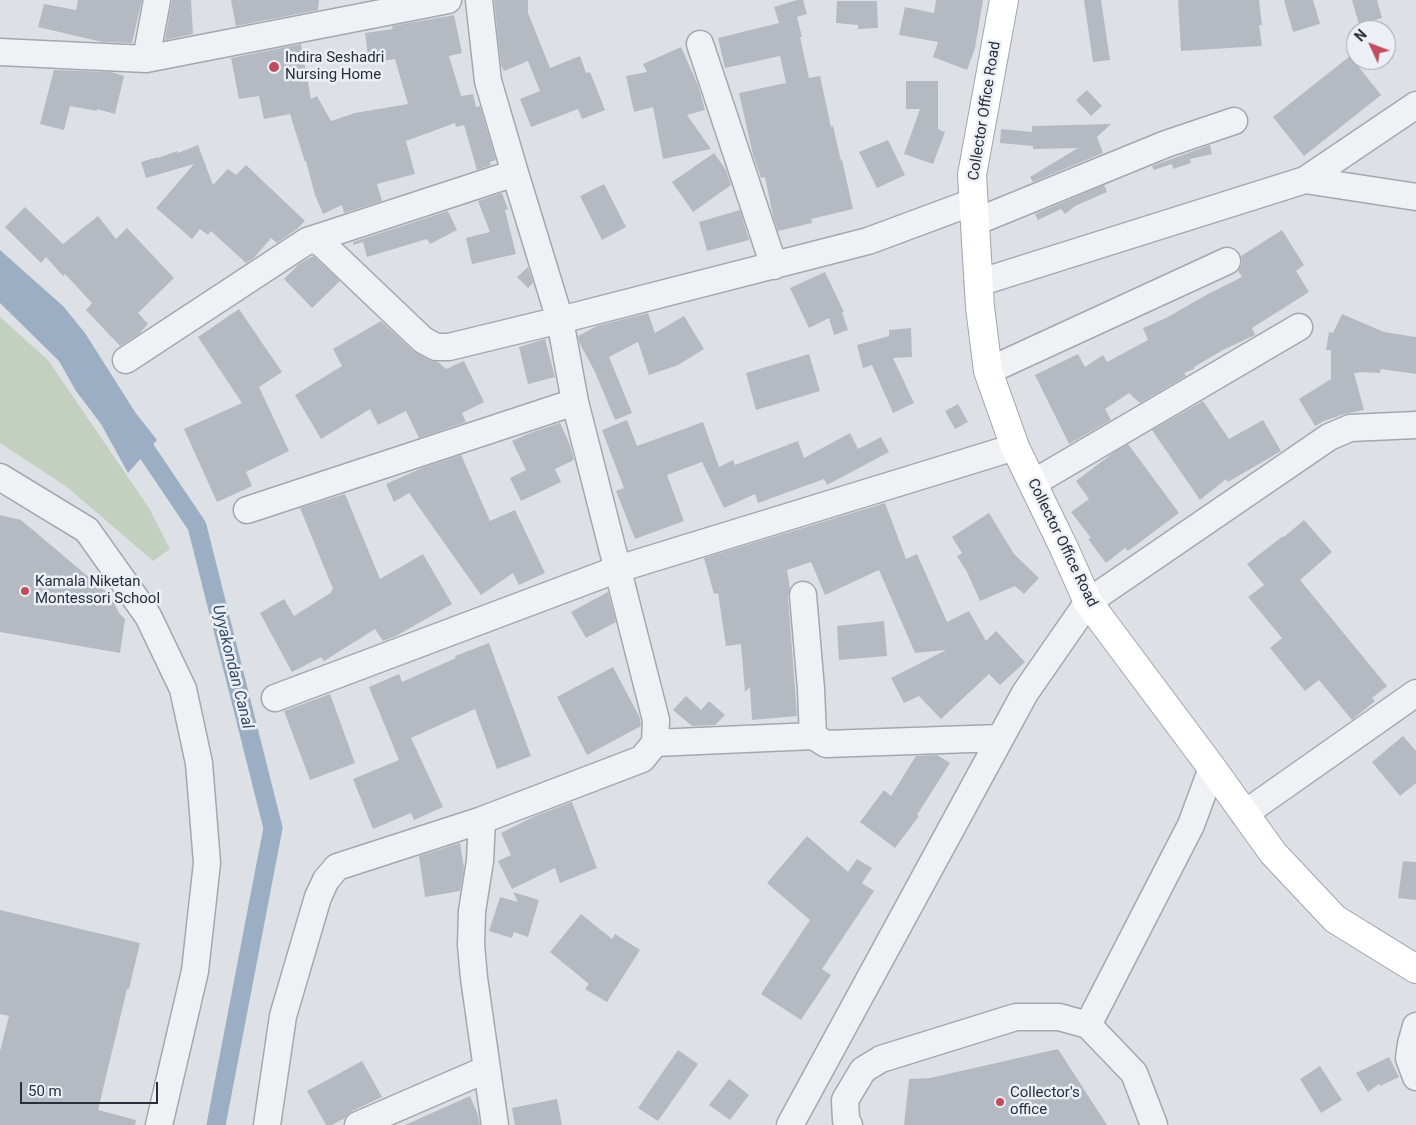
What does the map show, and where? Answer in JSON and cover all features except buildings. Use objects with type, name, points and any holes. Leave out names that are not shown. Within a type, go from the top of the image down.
[{"type":"main road","name":"Collector Office Road","points":[[1004,0],[972,175],[978,283],[988,371],[1015,447],[1088,602],[1273,853],[1335,919],[1416,969]]},
{"type":"street","points":[[146,59],[157,0]]},
{"type":"street","points":[[0,52],[146,59],[448,0]]},
{"type":"street","points":[[267,1125],[283,1016],[318,897],[326,880],[337,867],[482,820],[642,759],[655,743],[656,720],[575,402],[560,320],[488,81],[479,0]]},
{"type":"street","points":[[700,44],[774,266]]},
{"type":"street","points":[[978,283],[1305,180],[1416,105]]},
{"type":"street","points":[[307,241],[318,240],[423,340],[436,347],[449,348],[868,242],[974,212],[1234,120]]},
{"type":"street","points":[[126,360],[307,241],[515,173]]},
{"type":"street","points":[[1305,180],[1416,197]]},
{"type":"street","points":[[988,371],[1227,261]]},
{"type":"street","points":[[1033,483],[1299,327]]},
{"type":"street","points":[[247,510],[575,402]]},
{"type":"street","points":[[790,1125],[1024,693],[1088,602],[1328,437],[1350,428],[1416,425]]},
{"type":"street","points":[[275,698],[618,569],[1015,447]]},
{"type":"street","points":[[0,478],[88,530],[148,616],[183,689],[199,763],[207,864],[195,971],[159,1125]]},
{"type":"street","points":[[803,595],[813,736]]},
{"type":"street","points":[[1244,814],[1416,693]]},
{"type":"street","points":[[655,743],[813,736],[826,744],[1000,738]]},
{"type":"street","points":[[1088,1025],[1191,825],[1212,768]]},
{"type":"street","points":[[482,820],[480,862],[472,911],[471,945],[474,978],[496,1125]]},
{"type":"street","points":[[850,1125],[846,1120],[845,1100],[863,1070],[881,1059],[1016,1018],[1059,1018],[1088,1025],[1134,1073],[1154,1125]]},
{"type":"street","points":[[1416,1026],[1410,1044],[1409,1058],[1416,1078]]},
{"type":"street","points":[[358,1125],[487,1069]]},
{"type":"green space","points":[[0,317],[48,360],[149,508],[170,549],[153,561],[67,487],[0,443]]},
{"type":"water","points":[[0,250],[63,306],[85,333],[135,412],[157,440],[128,473],[101,424],[76,391],[59,361],[0,303]]},
{"type":"waterway","name":"Uyyakondan Canal","points":[[133,431],[197,526],[273,828],[216,1125]]},
{"type":"place","name":"Indira Seshadri Nursing Home","points":[[274,67]]},
{"type":"place","name":"Kamala Niketan Montessori School","points":[[25,591]]},
{"type":"place","name":"Collector's office","points":[[1000,1102]]}]
